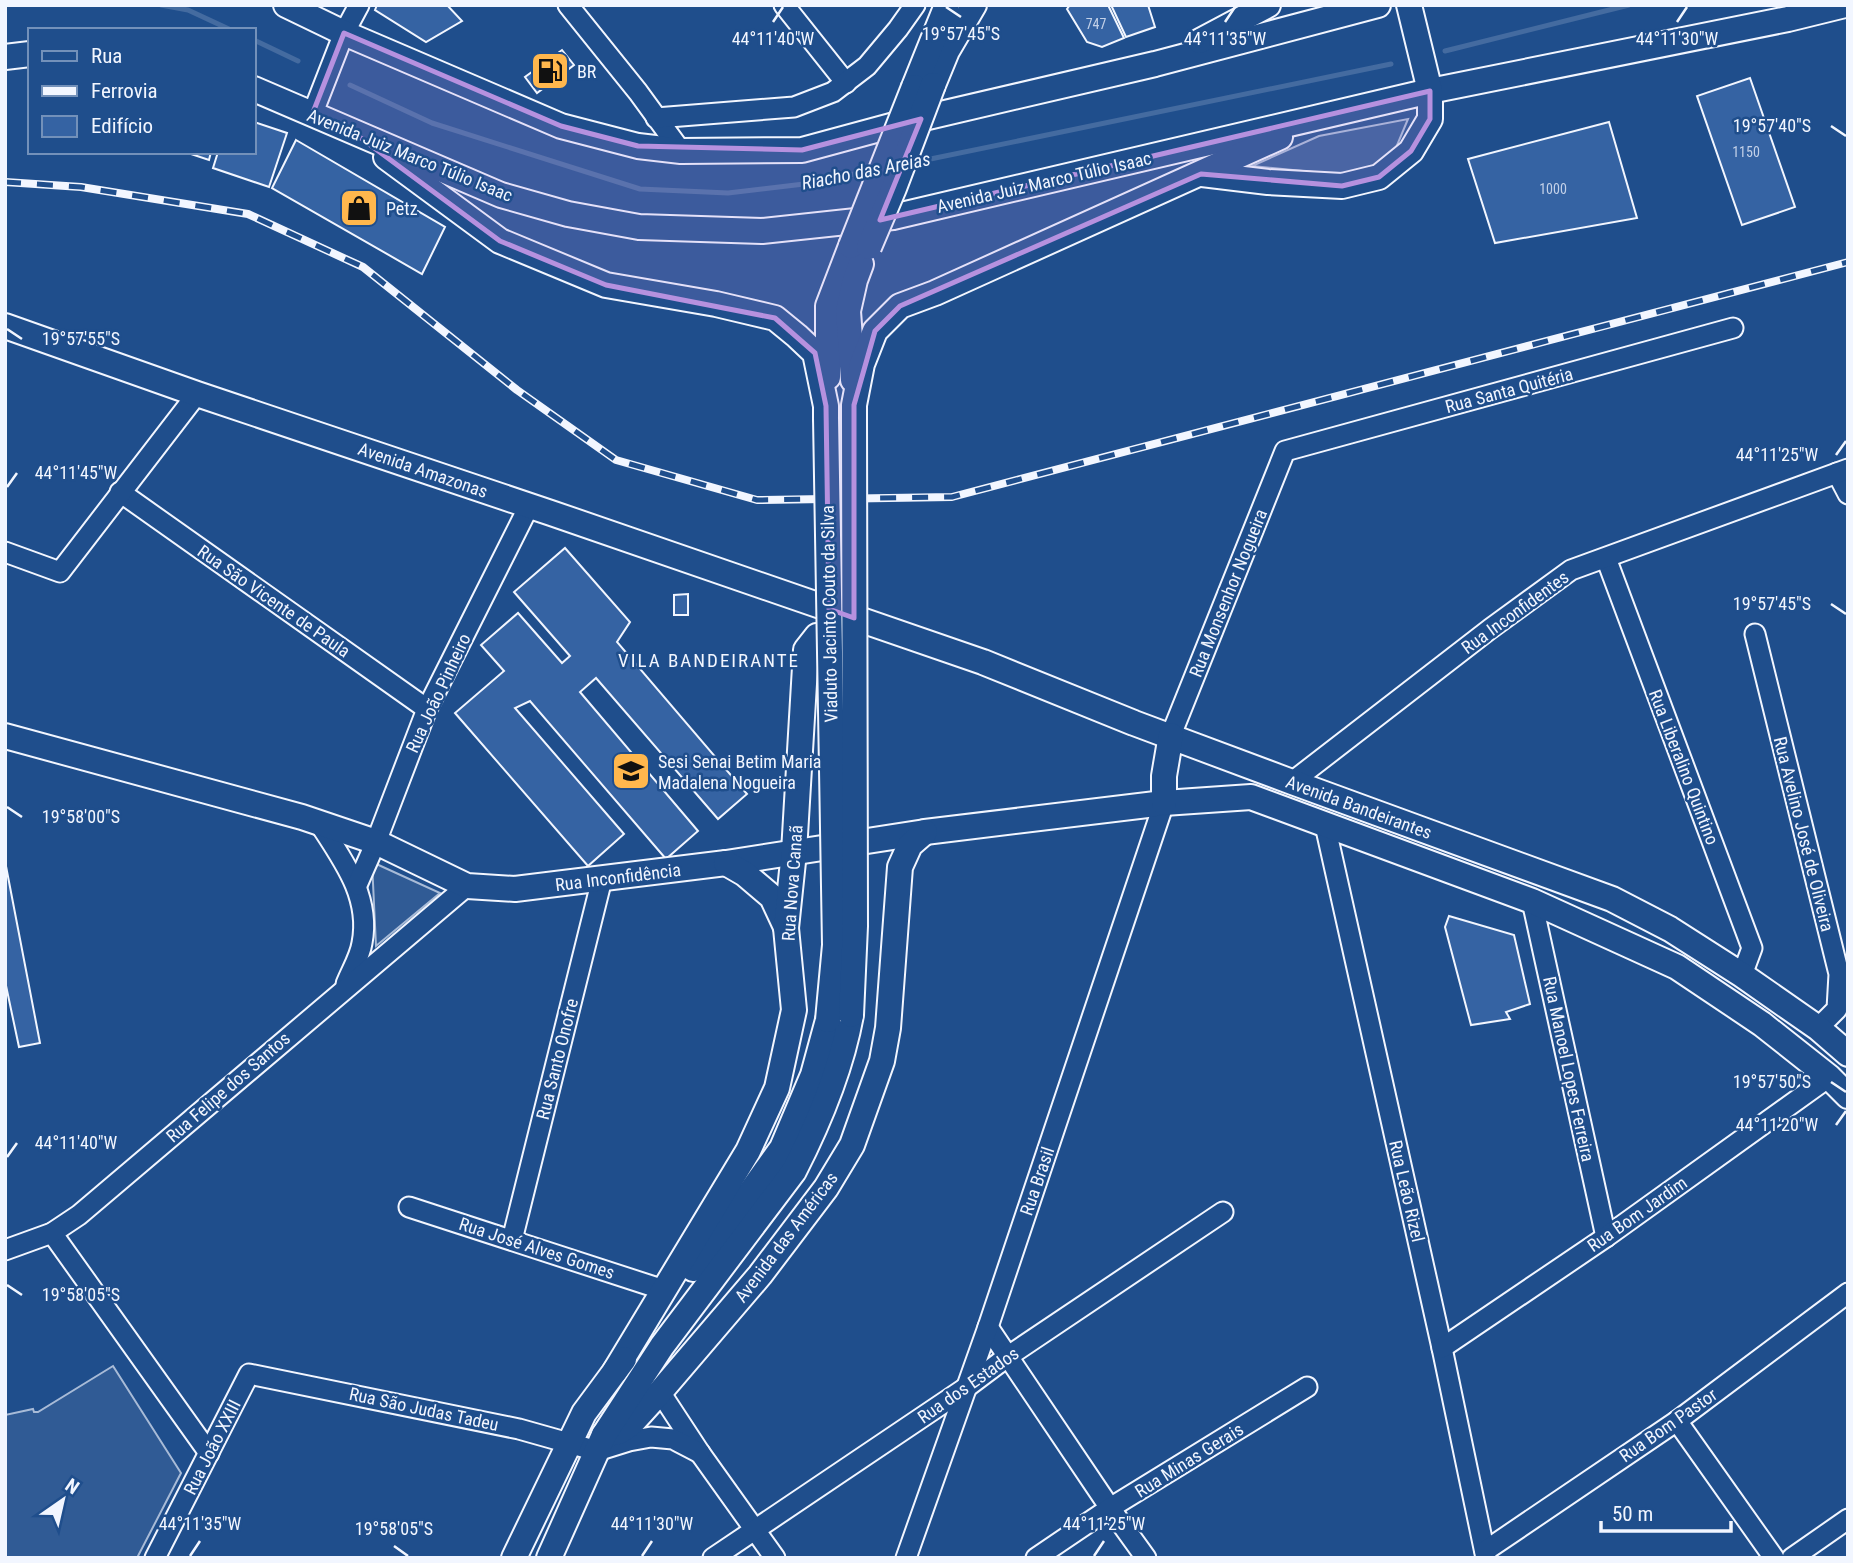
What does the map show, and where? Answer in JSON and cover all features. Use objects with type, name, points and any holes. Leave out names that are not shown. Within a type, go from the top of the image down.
[{"type":"main road","points":[[286,5],[344,33],[561,125],[638,146],[681,151],[802,150],[898,124],[1155,64],[1378,5]]},
{"type":"main road","points":[[860,246],[924,86],[947,5]]},
{"type":"main road","points":[[924,86],[974,5]]},
{"type":"main road","points":[[1155,64],[1268,5]]},
{"type":"main road","name":"Avenida Juiz Marco Túlio Isaac","points":[[256,90],[501,195],[568,214],[639,227],[762,231],[893,217],[1329,115],[1428,82],[1788,19],[1845,5]]},
{"type":"main road","points":[[1201,174],[1268,182],[1342,186],[1379,177],[1411,151],[1430,119],[1428,82],[1410,12]]},
{"type":"main road","points":[[5,57],[28,54]]},
{"type":"main road","points":[[854,412],[862,364],[876,331],[900,306],[948,287],[1329,115]]},
{"type":"main road","points":[[354,133],[500,241],[606,285],[716,304],[775,318],[815,353],[826,412]]},
{"type":"main road","name":"Viaduto Jacinto Couto da Silva","points":[[839,1018],[855,926],[854,412],[848,311],[860,246]]},
{"type":"main road","name":"Viaduto Jacinto Couto da Silva","points":[[839,1018],[835,945],[826,412],[828,306],[860,246]]},
{"type":"main road","name":"Avenida Amazonas","points":[[5,326],[841,613]]},
{"type":"main road","name":"Avenida Bandeirantes","points":[[841,613],[983,662],[1134,723],[1612,899],[1670,929],[1741,975],[1818,1028],[1848,1054]]},
{"type":"main road","name":"Rua Nova Canaã","points":[[615,1371],[748,1151],[777,1088],[794,1010],[786,928],[794,852],[806,650],[817,636],[889,630]]},
{"type":"main road","points":[[1164,803],[1164,776],[1171,735]]},
{"type":"main road","name":"Rua Inconfidência","points":[[5,736],[319,823],[376,842],[467,886],[515,889],[726,863],[925,832],[1164,803],[1251,796]]},
{"type":"main road","name":"Avenida Bandeirantes","points":[[1251,796],[1532,901],[1677,967],[1762,1024],[1781,1028],[1802,1041],[1838,1078]]},
{"type":"main road","name":"Avenida das Américas","points":[[601,1443],[630,1425],[760,1275],[826,1188],[852,1145],[882,1061],[888,1028],[900,867],[910,845],[925,832]]},
{"type":"main road","points":[[726,863],[745,874],[772,897],[786,928]]},
{"type":"main road","points":[[513,1558],[584,1413],[782,1149],[839,1018]]},
{"type":"main road","name":"Avenida das Américas","points":[[549,1558],[601,1443],[662,1346],[794,1171],[834,1079],[846,1043],[839,1018]]},
{"type":"main road","points":[[1838,1078],[1848,1096]]},
{"type":"street","points":[[312,115],[344,33],[359,5]]},
{"type":"street","points":[[568,5],[638,92],[681,151]]},
{"type":"street","points":[[784,5],[846,83]]},
{"type":"street","points":[[656,118],[794,107],[833,92],[867,66],[915,5]]},
{"type":"street","name":"Rua Santa Quitéria","points":[[1285,451],[1733,328]]},
{"type":"street","points":[[5,552],[60,572],[197,394]]},
{"type":"street","name":"Rua Monsenhor Nogueira","points":[[1171,735],[1285,451]]},
{"type":"street","points":[[1842,471],[1848,494]]},
{"type":"street","name":"Rua Inconfidentes","points":[[1292,782],[1571,570],[1842,471]]},
{"type":"street","name":"Rua São Vicente de Paula","points":[[120,492],[427,709]]},
{"type":"street","name":"Rua João Pinheiro","points":[[357,885],[427,709],[529,506]]},
{"type":"street","name":"Rua Liberalino Quintino","points":[[1606,558],[1752,948],[1741,975]]},
{"type":"street","name":"Rua Avelino José de Oliveira","points":[[1755,634],[1839,974],[1837,1009],[1818,1028]]},
{"type":"street","name":"Rua Brasil","points":[[906,1558],[988,1327],[1164,803]]},
{"type":"street","name":"Rua Felipe dos Santos","points":[[319,823],[357,885],[364,912],[362,944],[344,988]]},
{"type":"street","name":"Rua Leão Rizel","points":[[1325,824],[1442,1348],[1485,1555]]},
{"type":"street","name":"Rua Santo Onofre","points":[[512,1240],[602,879]]},
{"type":"street","name":"Rua Felipe dos Santos","points":[[5,1250],[52,1233],[79,1215],[467,886]]},
{"type":"street","name":"Rua Manoel Lopes Ferreira","points":[[1532,901],[1606,1237]]},
{"type":"street","name":"Rua Bom Jardim","points":[[1442,1348],[1838,1078]]},
{"type":"street","name":"Rua José Alves Gomes","points":[[409,1207],[664,1290]]},
{"type":"street","name":"Rua dos Estados","points":[[713,1558],[1223,1212]]},
{"type":"street","points":[[52,1233],[209,1453]]},
{"type":"street","name":"Rua Bom Pastor","points":[[1485,1555],[1676,1421],[1848,1293]]},
{"type":"street","points":[[988,1327],[1146,1558]]},
{"type":"street","name":"Rua São Judas Tadeu","points":[[249,1374],[519,1429],[569,1443],[601,1443]]},
{"type":"street","name":"Rua João XXIII","points":[[155,1558],[249,1374]]},
{"type":"street","name":"Rua Minas Gerais","points":[[1036,1558],[1110,1508],[1307,1387]]},
{"type":"street","points":[[660,1392],[775,1558]]},
{"type":"street","points":[[1676,1421],[1773,1558]]},
{"type":"street","points":[[601,1443],[652,1437],[673,1439],[700,1453]]},
{"type":"street","points":[[1792,1558],[1848,1519]]},
{"type":"highlighted area","points":[[344,33],[561,126],[638,146],[802,150],[921,119],[880,220],[1430,91],[1430,119],[1411,151],[1379,177],[1342,186],[1201,174],[900,306],[875,331],[854,405],[854,618],[829,609],[826,406],[815,353],[775,318],[606,285],[500,241],[354,133],[312,115]]},
{"type":"shaded area","points":[[1408,119],[1393,155],[1354,176],[1252,166],[1319,136]]},
{"type":"shaded area","points":[[372,862],[440,893],[376,946]]},
{"type":"shaded area","points":[[113,1366],[181,1473],[137,1558],[5,1558],[5,1415],[33,1409],[38,1412]]},
{"type":"building","points":[[377,5],[447,5],[462,21],[426,42],[375,10]]},
{"type":"building","points":[[1070,5],[1108,5],[1124,38],[1102,47],[1087,42],[1067,9]]},
{"type":"building","points":[[1111,5],[1148,5],[1155,27],[1126,37]]},
{"type":"building","name":"BR","points":[[562,50],[574,65],[537,93],[525,77]]},
{"type":"building","points":[[1750,78],[1795,207],[1742,225],[1697,96]]},
{"type":"building","points":[[1609,122],[1637,218],[1495,243],[1468,159]]},
{"type":"building","points":[[256,123],[287,133],[269,187],[213,168],[217,154],[256,154]]},
{"type":"building","name":"Petz","points":[[296,140],[445,227],[422,274],[272,188]]},
{"type":"building","points":[[191,154],[210,154],[209,160]]},
{"type":"building","points":[[565,548],[630,622],[617,642],[747,794],[718,819],[596,678],[580,692],[698,831],[666,859],[530,701],[515,708],[624,834],[588,866],[455,713],[504,671],[481,645],[518,613],[562,663],[570,656],[514,592]]},
{"type":"building","points":[[688,594],[688,615],[674,615],[674,595]]},
{"type":"building","points":[[5,861],[40,1043],[19,1047],[5,981]]},
{"type":"building","points":[[1449,916],[1514,935],[1530,1004],[1506,1012],[1510,1019],[1471,1025],[1445,927]]},
{"type":"waterway","name":"Riacho das Areias","points":[[161,5],[188,10],[227,28]]},
{"type":"waterway","name":"Riacho das Areias","points":[[1445,51],[1629,5]]},
{"type":"waterway","name":"Riacho das Areias","points":[[256,41],[298,61]]},
{"type":"waterway","name":"Riacho das Areias","points":[[911,163],[1391,64]]},
{"type":"waterway","name":"Riacho das Areias","points":[[350,85],[432,123],[640,189],[728,193],[804,184],[874,170]]},
{"type":"railway","points":[[5,182],[81,187],[248,214],[363,267],[517,390],[616,460],[757,500],[952,497],[1848,262]]},
{"type":"place","name":"BR","points":[[550,71]]},
{"type":"place","name":"Petz","points":[[359,208]]},
{"type":"place","name":"Sesi Senai Betim Maria Madalena Nogueira","points":[[631,771]]},
{"type":"district","name":"VILA BANDEIRANTE","points":[[709,660]]}]
